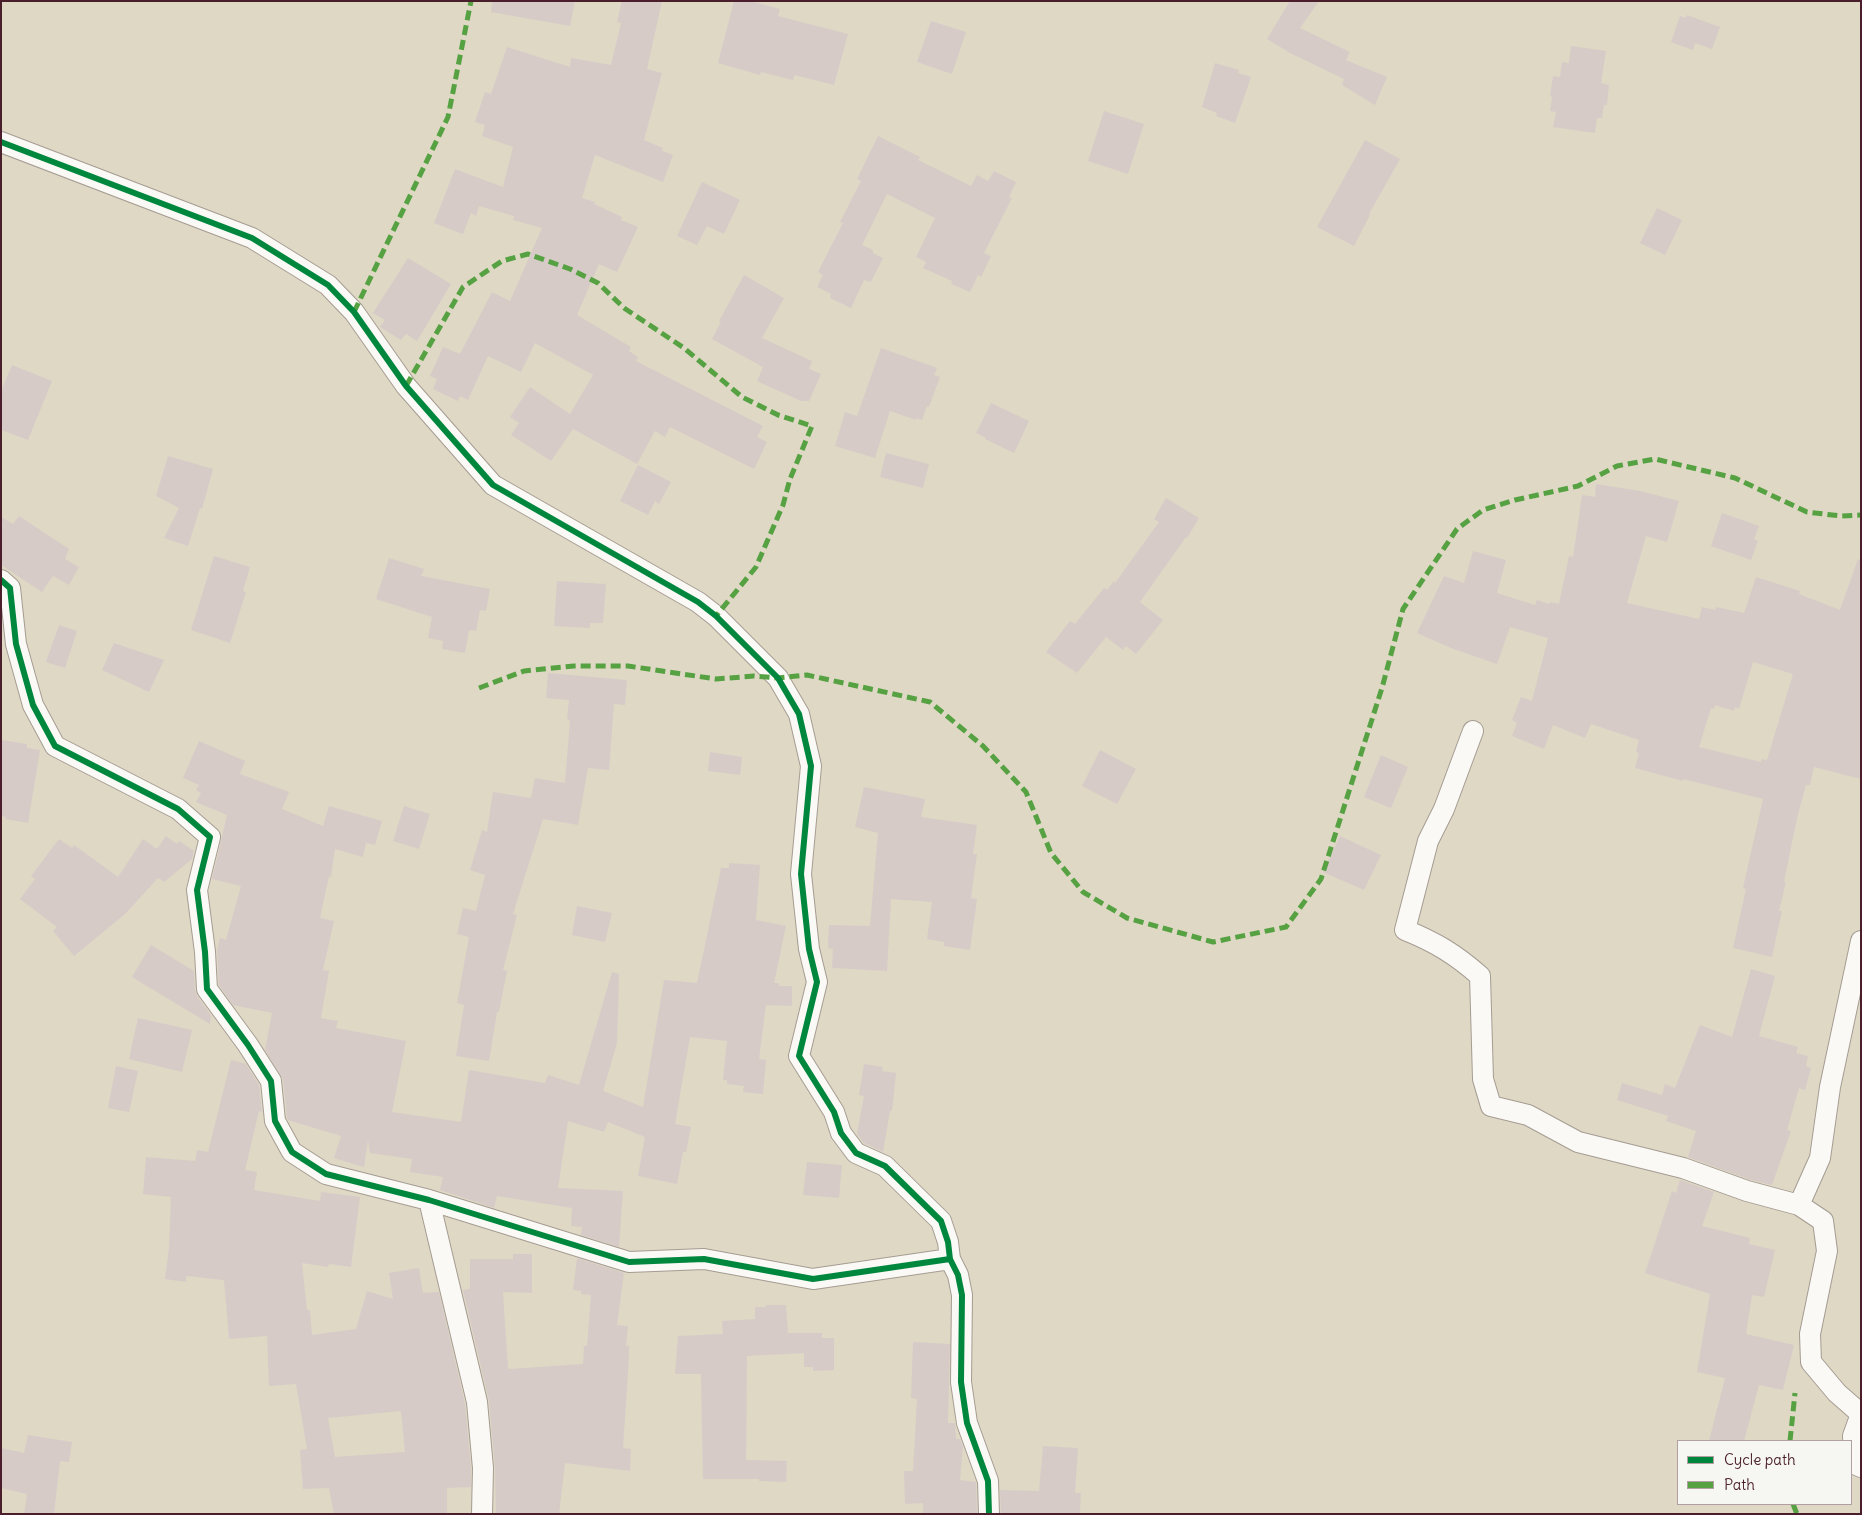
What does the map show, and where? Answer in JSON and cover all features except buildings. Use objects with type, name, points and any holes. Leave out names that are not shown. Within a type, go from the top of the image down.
[{"type":"street","points":[[1,142],[252,238],[328,286],[354,312],[406,386],[493,485],[698,602],[716,616],[778,678],[799,714],[812,766],[802,874],[809,948],[817,982],[799,1056],[834,1112],[841,1133],[856,1152],[885,1166],[941,1221],[948,1242],[950,1259],[958,1275],[962,1295],[960,1382],[967,1423],[988,1481],[989,1514]]},
{"type":"street","points":[[1,580],[10,588],[16,644],[33,705],[54,746],[178,808],[210,837],[197,890],[205,952],[207,989],[248,1045],[271,1081],[275,1120],[292,1152],[326,1174],[429,1200],[629,1262],[704,1260],[813,1279],[950,1259]]},
{"type":"street","points":[[1473,731],[1444,809],[1428,841],[1405,930],[1428,939],[1457,956],[1480,976],[1483,1079],[1491,1106],[1528,1115],[1578,1142],[1683,1168],[1747,1191],[1799,1205],[1823,1221],[1827,1251],[1810,1334],[1811,1362],[1838,1393],[1861,1414],[1853,1436],[1854,1464],[1861,1467]]},
{"type":"street","points":[[1799,1205],[1820,1158],[1830,1087],[1861,941]]},
{"type":"street","points":[[429,1200],[477,1402],[483,1468],[482,1514]]},
{"type":"marked path","points":[[354,312],[448,117],[471,1]]},
{"type":"marked path","points":[[406,386],[463,287],[502,261],[528,254],[570,269],[598,283],[624,308],[684,348],[742,397],[778,415],[812,426],[790,479],[783,505],[756,567],[716,616]]},
{"type":"marked path","points":[[479,688],[524,671],[574,666],[628,666],[716,679],[754,676],[778,678],[807,675],[930,702],[983,746],[1026,792],[1051,853],[1083,892],[1127,918],[1213,942],[1286,927],[1321,879],[1382,688],[1403,609],[1457,529],[1483,510],[1515,500],[1578,486],[1617,466],[1655,459],[1735,478],[1807,512],[1841,516],[1861,515]]},
{"type":"marked path","points":[[1790,1440],[1795,1393]]},
{"type":"marked path","points":[[1793,1505],[1797,1514]]},
{"type":"cycle path","points":[[1,142],[252,238],[328,285],[354,312],[406,386],[493,485],[698,602],[716,616],[778,678],[799,714],[811,766],[801,874],[809,949],[817,982],[799,1056],[834,1112],[841,1133],[856,1153],[885,1166],[941,1221],[948,1242],[950,1259],[958,1275],[962,1295],[961,1382],[967,1423],[988,1481],[989,1514]]},
{"type":"cycle path","points":[[1,580],[10,588],[16,644],[33,705],[55,746],[178,809],[210,837],[197,890],[205,952],[207,989],[248,1045],[271,1081],[275,1121],[292,1152],[326,1174],[429,1200],[629,1262],[704,1259],[813,1279],[950,1259]]}]
